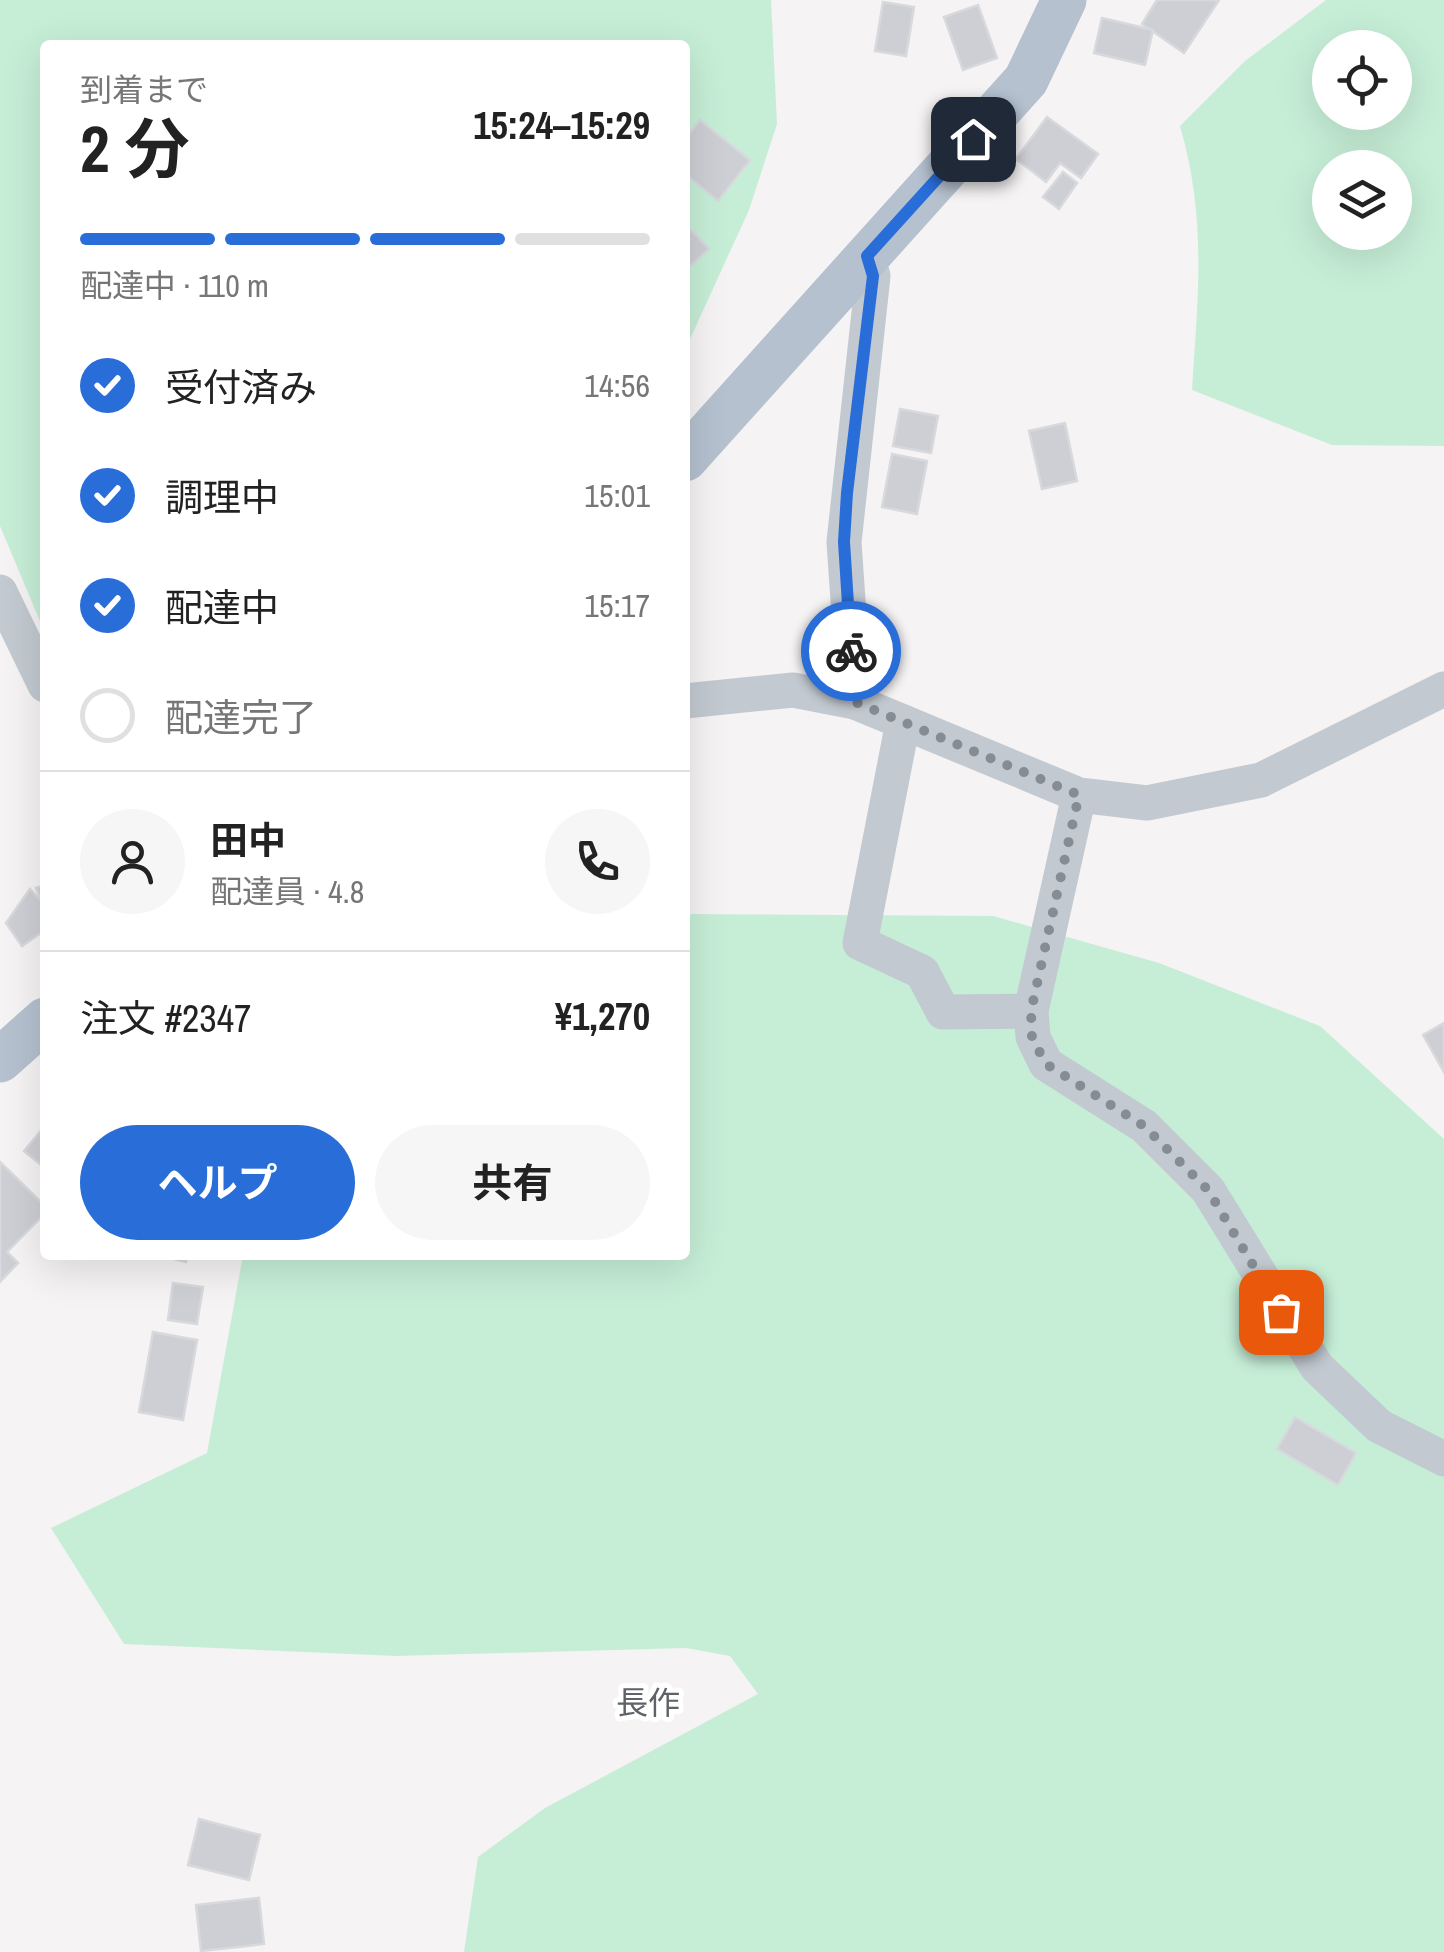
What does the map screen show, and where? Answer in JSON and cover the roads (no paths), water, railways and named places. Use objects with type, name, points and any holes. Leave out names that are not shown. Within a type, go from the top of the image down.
[{"type":"main road","points":[[690,453],[1026,80],[1064,0]]},
{"type":"main road","points":[[0,1060],[40,1024]]},
{"type":"street","points":[[855,702],[844,542],[873,276],[867,256]]},
{"type":"street","points":[[0,592],[40,675]]},
{"type":"street","points":[[690,700],[793,690],[855,702],[1079,795],[1147,804],[1262,780],[1444,690]]},
{"type":"street","points":[[903,722],[860,943],[922,972],[943,1012],[1031,1011]]},
{"type":"street","points":[[1079,795],[1031,1011],[1032,1038],[1046,1064],[1144,1126],[1208,1190],[1316,1367],[1379,1426],[1444,1458]]},
{"type":"district","name":"長作","points":[[648,1703]]}]
